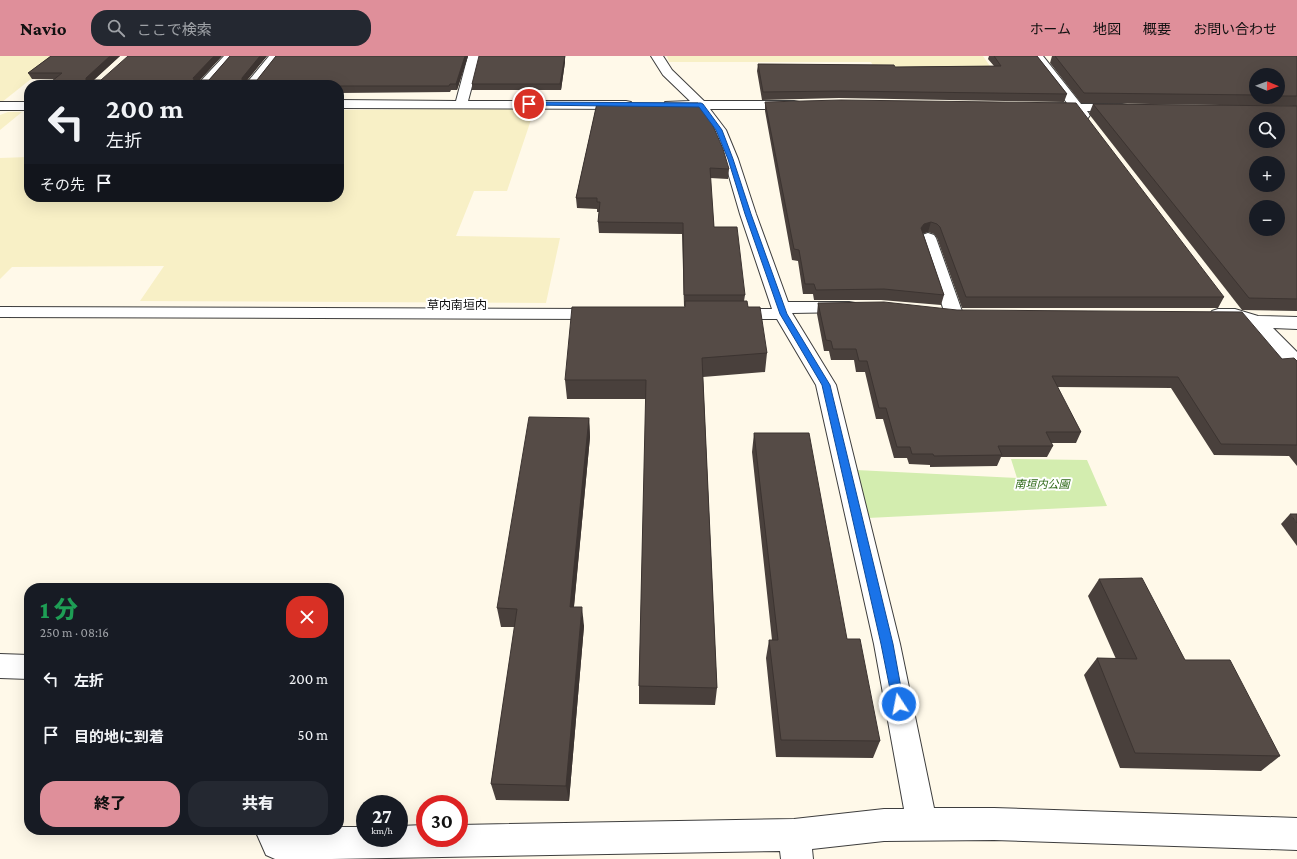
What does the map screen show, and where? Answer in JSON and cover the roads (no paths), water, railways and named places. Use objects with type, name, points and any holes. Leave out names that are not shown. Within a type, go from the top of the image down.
[{"type":"street","points":[[208,80],[230,56]]},
{"type":"street","points":[[255,80],[275,56]]},
{"type":"street","points":[[461,104],[474,56]]},
{"type":"street","points":[[657,56],[667,72],[701,105],[719,130],[783,311],[826,385],[887,644],[922,824]]},
{"type":"street","points":[[1037,56],[1053,57]]},
{"type":"street","points":[[1037,56],[1091,126]]},
{"type":"street","points":[[344,104],[638,105]]},
{"type":"street","points":[[654,105],[809,105]]},
{"type":"street","points":[[0,106],[24,106]]},
{"type":"street","points":[[1037,107],[1132,108]]},
{"type":"street","points":[[928,238],[962,314],[932,312]]},
{"type":"street","points":[[711,314],[866,306]]},
{"type":"street","points":[[1204,315],[1230,309],[1257,322],[1297,363]]},
{"type":"street","points":[[0,312],[616,314]]},
{"type":"street","points":[[1257,322],[1297,323]]},
{"type":"street","points":[[0,666],[24,667]]},
{"type":"street","points":[[273,835],[277,844],[796,847],[884,825],[922,824],[994,824],[1297,834]]},
{"type":"district","name":"草内南垣内","points":[[457,305]]},
{"type":"park label","name":"南垣内公園","points":[[1042,484]]}]
